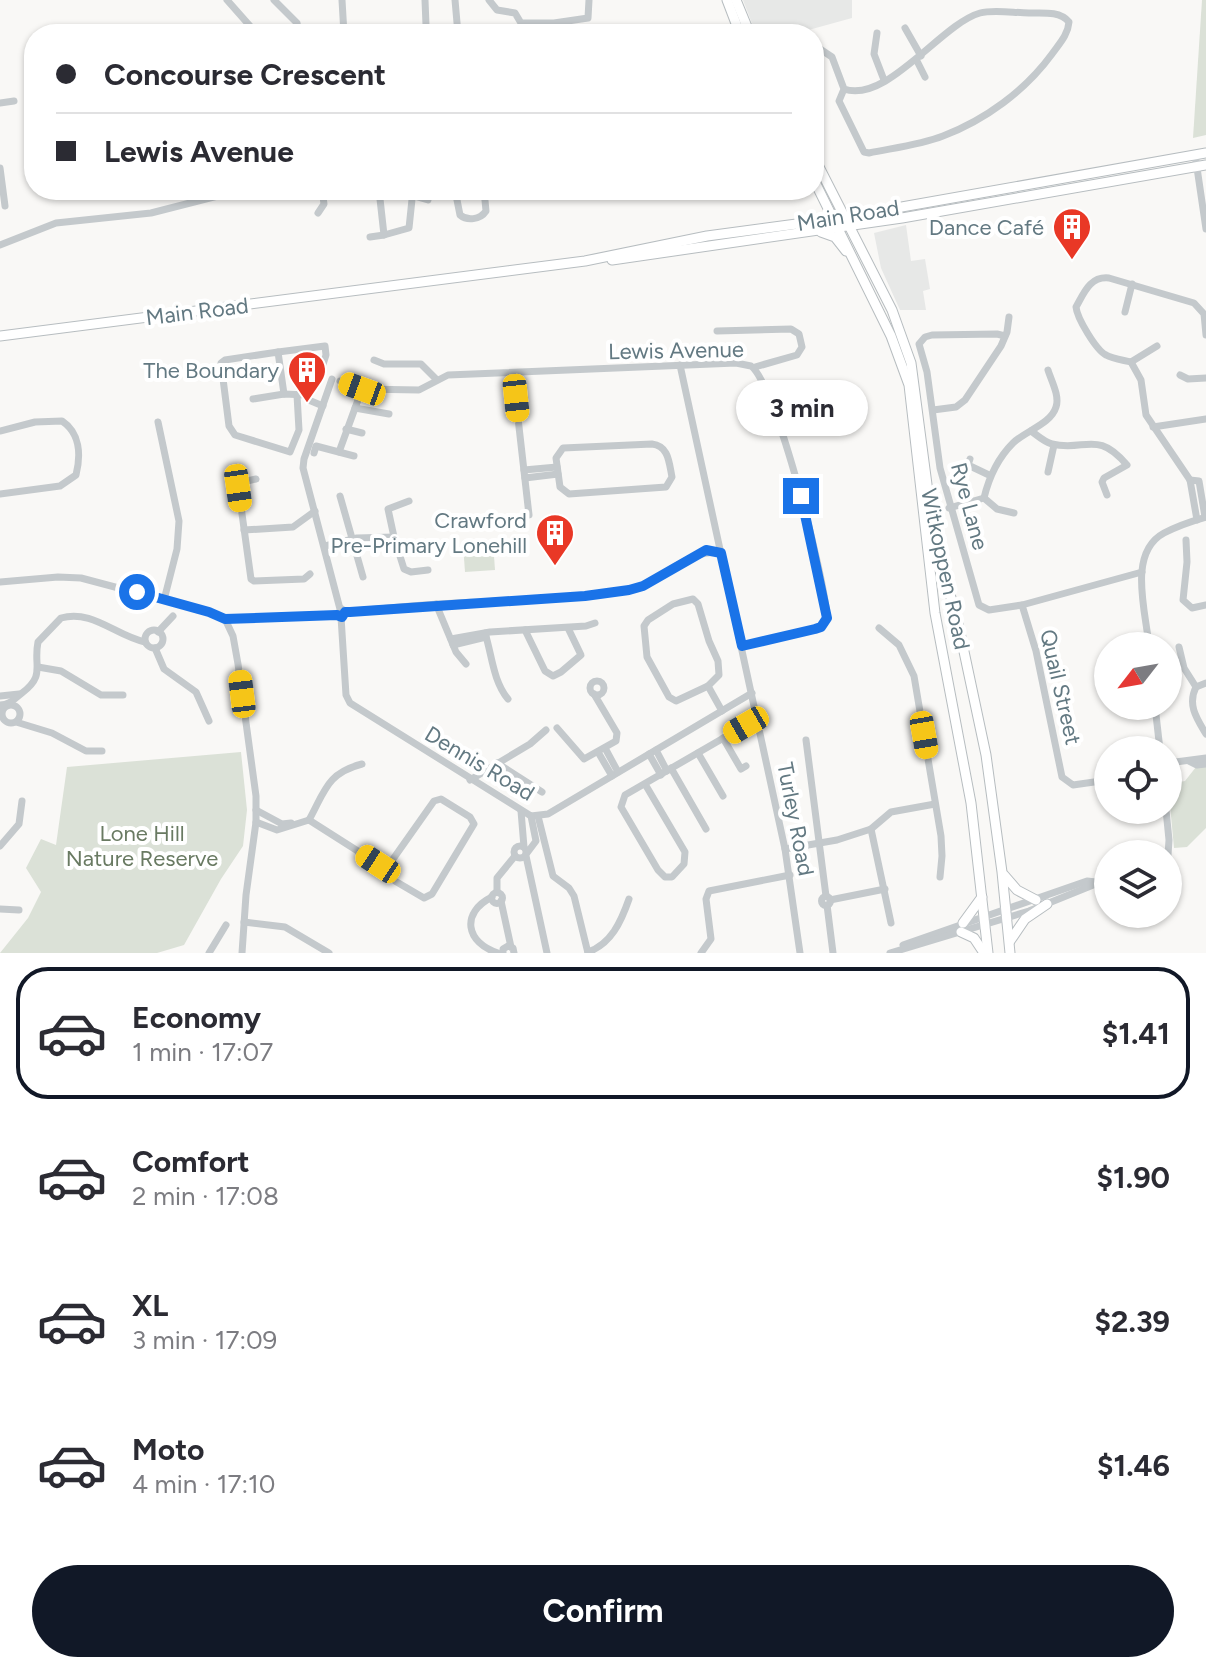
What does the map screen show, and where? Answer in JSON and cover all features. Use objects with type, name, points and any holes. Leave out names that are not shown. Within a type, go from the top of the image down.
[{"type":"main road","points":[[732,3],[737,24]]},
{"type":"main road","points":[[732,3],[744,24]]},
{"type":"main road","name":"Main Road","points":[[585,261],[818,231],[842,222],[1206,153]]},
{"type":"main road","name":"Main Road","points":[[0,336],[585,261],[707,236],[803,222],[842,222],[1201,166]]},
{"type":"main road","name":"Witkoppen Road","points":[[824,180],[858,267],[897,349],[909,385],[935,613],[971,803],[986,920],[986,953]]},
{"type":"main road","name":"Witkoppen Road","points":[[824,197],[842,222],[892,310],[911,363],[931,519],[986,755],[1010,948]]},
{"type":"main road","points":[[803,222],[819,213],[822,200]]},
{"type":"main road","points":[[818,231],[835,237],[858,267]]},
{"type":"main road","points":[[1002,872],[1017,890],[1036,900]]},
{"type":"main road","points":[[983,897],[962,928],[986,953]]},
{"type":"main road","points":[[1010,948],[1025,919],[1047,904]]},
{"type":"street","points":[[227,0],[248,24]]},
{"type":"street","points":[[274,0],[297,24]]},
{"type":"street","points":[[342,0],[343,24]]},
{"type":"street","points":[[425,0],[426,24]]},
{"type":"street","points":[[455,0],[457,24]]},
{"type":"street","points":[[489,0],[497,10],[515,13],[521,23],[554,23],[588,18],[589,0]]},
{"type":"street","points":[[824,50],[832,57],[844,89],[839,101],[864,152],[869,153],[939,137],[985,115],[1027,83],[1043,66],[1070,25],[1065,17],[1050,13],[979,13],[955,26],[919,58],[884,80],[858,92],[844,89]]},
{"type":"street","points":[[905,28],[925,77]]},
{"type":"street","points":[[877,33],[874,54],[884,80]]},
{"type":"street","points":[[0,103],[14,101]]},
{"type":"street","points":[[1195,155],[1201,166],[1206,229]]},
{"type":"street","points":[[0,168],[5,206]]},
{"type":"street","points":[[0,245],[56,223],[129,217],[202,200]]},
{"type":"street","points":[[318,213],[323,200]]},
{"type":"street","points":[[380,200],[384,235]]},
{"type":"street","points":[[370,237],[409,228],[413,200]]},
{"type":"street","points":[[457,200],[460,215],[469,219],[479,218],[486,211],[485,200]]},
{"type":"street","points":[[1148,632],[1142,572],[1147,550],[1166,532],[1203,518],[1190,480],[1146,412],[1141,380],[1131,362],[1103,354],[1084,327],[1076,309],[1092,281],[1098,278],[1132,284],[1194,303],[1204,314],[1206,335]]},
{"type":"street","points":[[1125,312],[1132,284]]},
{"type":"street","points":[[933,410],[963,403],[1001,346],[1009,317]]},
{"type":"street","points":[[717,331],[791,329],[801,337],[802,347],[797,355],[755,367]]},
{"type":"street","name":"Rye Lane","points":[[1005,336],[932,335],[922,339],[919,348],[927,372],[940,468],[949,508],[982,608],[989,610],[1022,605]]},
{"type":"street","points":[[306,397],[299,430],[290,452],[237,436],[231,431],[222,361],[325,346],[325,360],[316,386]]},
{"type":"street","points":[[1131,362],[1157,346]]},
{"type":"street","points":[[278,352],[284,394]]},
{"type":"street","points":[[374,360],[384,364],[421,364],[436,379]]},
{"type":"street","name":"Lewis Avenue","points":[[336,380],[362,389],[413,391],[448,375],[740,363],[755,367],[794,467],[827,618],[821,627],[815,629],[742,646]]},
{"type":"street","name":"Turley Road","points":[[680,365],[785,849],[800,953]]},
{"type":"street","points":[[984,498],[989,475],[1013,443],[1048,418],[1057,405],[1048,370]]},
{"type":"street","points":[[513,374],[529,515]]},
{"type":"street","points":[[1180,375],[1188,379],[1206,378]]},
{"type":"street","name":"Dennis Road","points":[[336,380],[323,404],[303,464],[341,613],[346,695],[350,703],[470,780],[521,811],[535,816],[548,814],[752,693]]},
{"type":"street","points":[[339,452],[362,389]]},
{"type":"street","points":[[253,399],[284,394],[306,397],[323,404]]},
{"type":"street","points":[[355,408],[389,414]]},
{"type":"street","points":[[1153,427],[1206,419]]},
{"type":"street","points":[[0,431],[35,422],[62,421],[73,431],[79,452],[76,475],[64,485],[0,494]]},
{"type":"street","points":[[158,422],[179,521],[177,549],[164,600]]},
{"type":"street","points":[[346,429],[362,433]]},
{"type":"street","points":[[1031,431],[1054,445],[1091,443],[1111,449],[1127,465],[1104,478],[1102,482],[1107,495]]},
{"type":"street","points":[[655,444],[666,451],[672,477],[668,486],[661,488],[569,494],[561,489],[558,471],[556,455],[566,447],[655,444]]},
{"type":"street","points":[[1048,472],[1054,445]]},
{"type":"street","points":[[314,453],[316,446],[354,456]]},
{"type":"street","points":[[970,459],[968,465],[989,475]]},
{"type":"street","points":[[525,474],[558,471]]},
{"type":"street","points":[[256,479],[238,485],[252,580],[303,579],[310,574]]},
{"type":"street","points":[[340,496],[363,577]]},
{"type":"street","points":[[949,508],[984,498]]},
{"type":"street","points":[[984,498],[997,509],[1014,513]]},
{"type":"street","points":[[409,501],[388,509],[394,537],[404,569],[411,572],[428,570]]},
{"type":"street","points":[[244,530],[293,527],[315,511]]},
{"type":"street","points":[[325,546],[352,539],[394,537]]},
{"type":"street","points":[[1186,540],[1183,600],[1192,608],[1206,605]]},
{"type":"street","points":[[0,582],[71,577],[225,619],[629,590],[643,586],[706,550],[721,553]]},
{"type":"street","points":[[1022,605],[1142,572]]},
{"type":"street","points":[[693,599],[698,604],[718,661],[717,678],[706,687],[679,701],[671,699],[645,652],[643,631],[646,622],[673,604],[693,599]]},
{"type":"street","points":[[436,604],[452,642],[466,664]]},
{"type":"street","name":"Quail Street","points":[[1022,605],[1036,651],[1062,777],[1073,785],[1094,782]]},
{"type":"street","points":[[102,751],[86,751],[52,733],[16,722],[9,723],[2,713],[5,705],[35,681],[38,642],[52,625],[66,617],[85,616],[126,637],[145,642],[149,647],[155,648],[162,643],[162,637],[152,630],[147,633],[145,642]]},
{"type":"street","points":[[158,632],[173,616]]},
{"type":"street","points":[[225,619],[233,636],[238,664],[256,810],[242,953]]},
{"type":"street","points":[[452,642],[595,623]]},
{"type":"street","points":[[525,630],[545,671],[553,676],[581,655],[568,628]]},
{"type":"street","points":[[879,628],[899,645],[910,664],[935,804],[942,856],[940,877]]},
{"type":"street","points":[[488,635],[496,679],[508,699]]},
{"type":"street","points":[[155,648],[164,669],[196,692],[209,721]]},
{"type":"street","points":[[1182,660],[1196,687]]},
{"type":"street","points":[[38,667],[67,674],[101,695],[123,695]]},
{"type":"street","points":[[1206,683],[1196,687],[1192,695],[1192,706],[1206,734]]},
{"type":"street","points":[[706,687],[720,712]]},
{"type":"street","points":[[0,696],[21,694]]},
{"type":"street","points":[[557,728],[581,757],[587,758],[616,741],[617,733],[594,694]]},
{"type":"street","points":[[5,705],[19,709],[21,715],[16,722]]},
{"type":"street","points":[[645,784],[685,852],[684,864],[672,877],[665,877],[658,870],[620,804],[625,795],[746,725]]},
{"type":"street","points":[[470,780],[530,744],[546,730]]},
{"type":"street","points":[[723,738],[741,769],[746,766]]},
{"type":"street","points":[[806,740],[833,953]]},
{"type":"street","points":[[602,750],[615,774]]},
{"type":"street","points":[[652,752],[706,829]]},
{"type":"street","points":[[698,753],[723,796]]},
{"type":"street","points":[[1182,761],[1206,758]]},
{"type":"street","points":[[1188,760],[1197,765],[1206,764]]},
{"type":"street","points":[[497,763],[542,792]]},
{"type":"street","points":[[256,822],[277,830],[305,821],[337,773],[362,764]]},
{"type":"street","points":[[256,810],[282,824],[305,821],[386,869],[395,881],[424,898],[430,896],[474,828],[472,819],[441,799],[434,801],[394,862],[386,869]]},
{"type":"street","points":[[0,846],[19,824],[22,801]]},
{"type":"street","points":[[785,849],[820,844],[871,829],[887,813],[935,804]]},
{"type":"street","points":[[521,811],[526,852],[547,953]]},
{"type":"street","points":[[512,950],[505,947],[501,953],[477,942],[471,930],[471,920],[479,907],[494,894],[501,870],[515,856],[520,859],[536,841],[535,816]]},
{"type":"street","points":[[535,816],[553,876],[574,896],[588,952],[605,943],[629,899]]},
{"type":"street","points":[[871,829],[891,923]]},
{"type":"street","points":[[524,832],[534,831]]},
{"type":"street","points":[[701,953],[711,939],[706,899],[709,891],[790,875]]},
{"type":"street","points":[[1006,914],[1087,881],[1094,882]]},
{"type":"street","points":[[890,953],[986,920],[1047,904],[1094,884]]},
{"type":"street","points":[[828,900],[885,889]]},
{"type":"street","points":[[494,894],[501,894],[512,950]]},
{"type":"street","points":[[0,909],[19,910]]},
{"type":"street","points":[[244,922],[285,927],[329,953]]},
{"type":"street","points":[[209,953],[226,925]]},
{"type":"street","points":[[882,953],[962,928]]},
{"type":"shaded area","points":[[743,0],[852,0],[852,18],[824,26],[752,24]]},
{"type":"shaded area","points":[[906,225],[911,261],[925,259],[930,289],[923,291],[926,310],[900,310],[881,268],[874,233]]},
{"type":"green space","points":[[1202,0],[1206,0],[1206,135],[1193,138]]},
{"type":"green space","points":[[493,542],[495,570],[465,572],[463,544]]},
{"type":"green space","name":"Lone Hill Nature Reserve","points":[[241,752],[247,810],[243,846],[184,945],[157,953],[0,953],[28,918],[41,892],[26,868],[41,839],[56,845],[67,767]]},
{"type":"green space","points":[[1206,766],[1206,828],[1187,847],[1182,847],[1182,840],[1173,840],[1172,824],[1182,824],[1182,782],[1196,767]]},
{"type":"place","name":"Dance Café","points":[[1072,261]]},
{"type":"place","name":"The Boundary","points":[[307,404]]},
{"type":"place","name":"Crawford Pre-Primary Lonehill","points":[[555,567]]},
{"type":"route","points":[[137,592],[225,619],[342,617],[345,612],[585,596],[629,590],[643,586],[706,550],[721,553],[742,646],[815,629],[821,627],[827,618],[801,496]]}]
